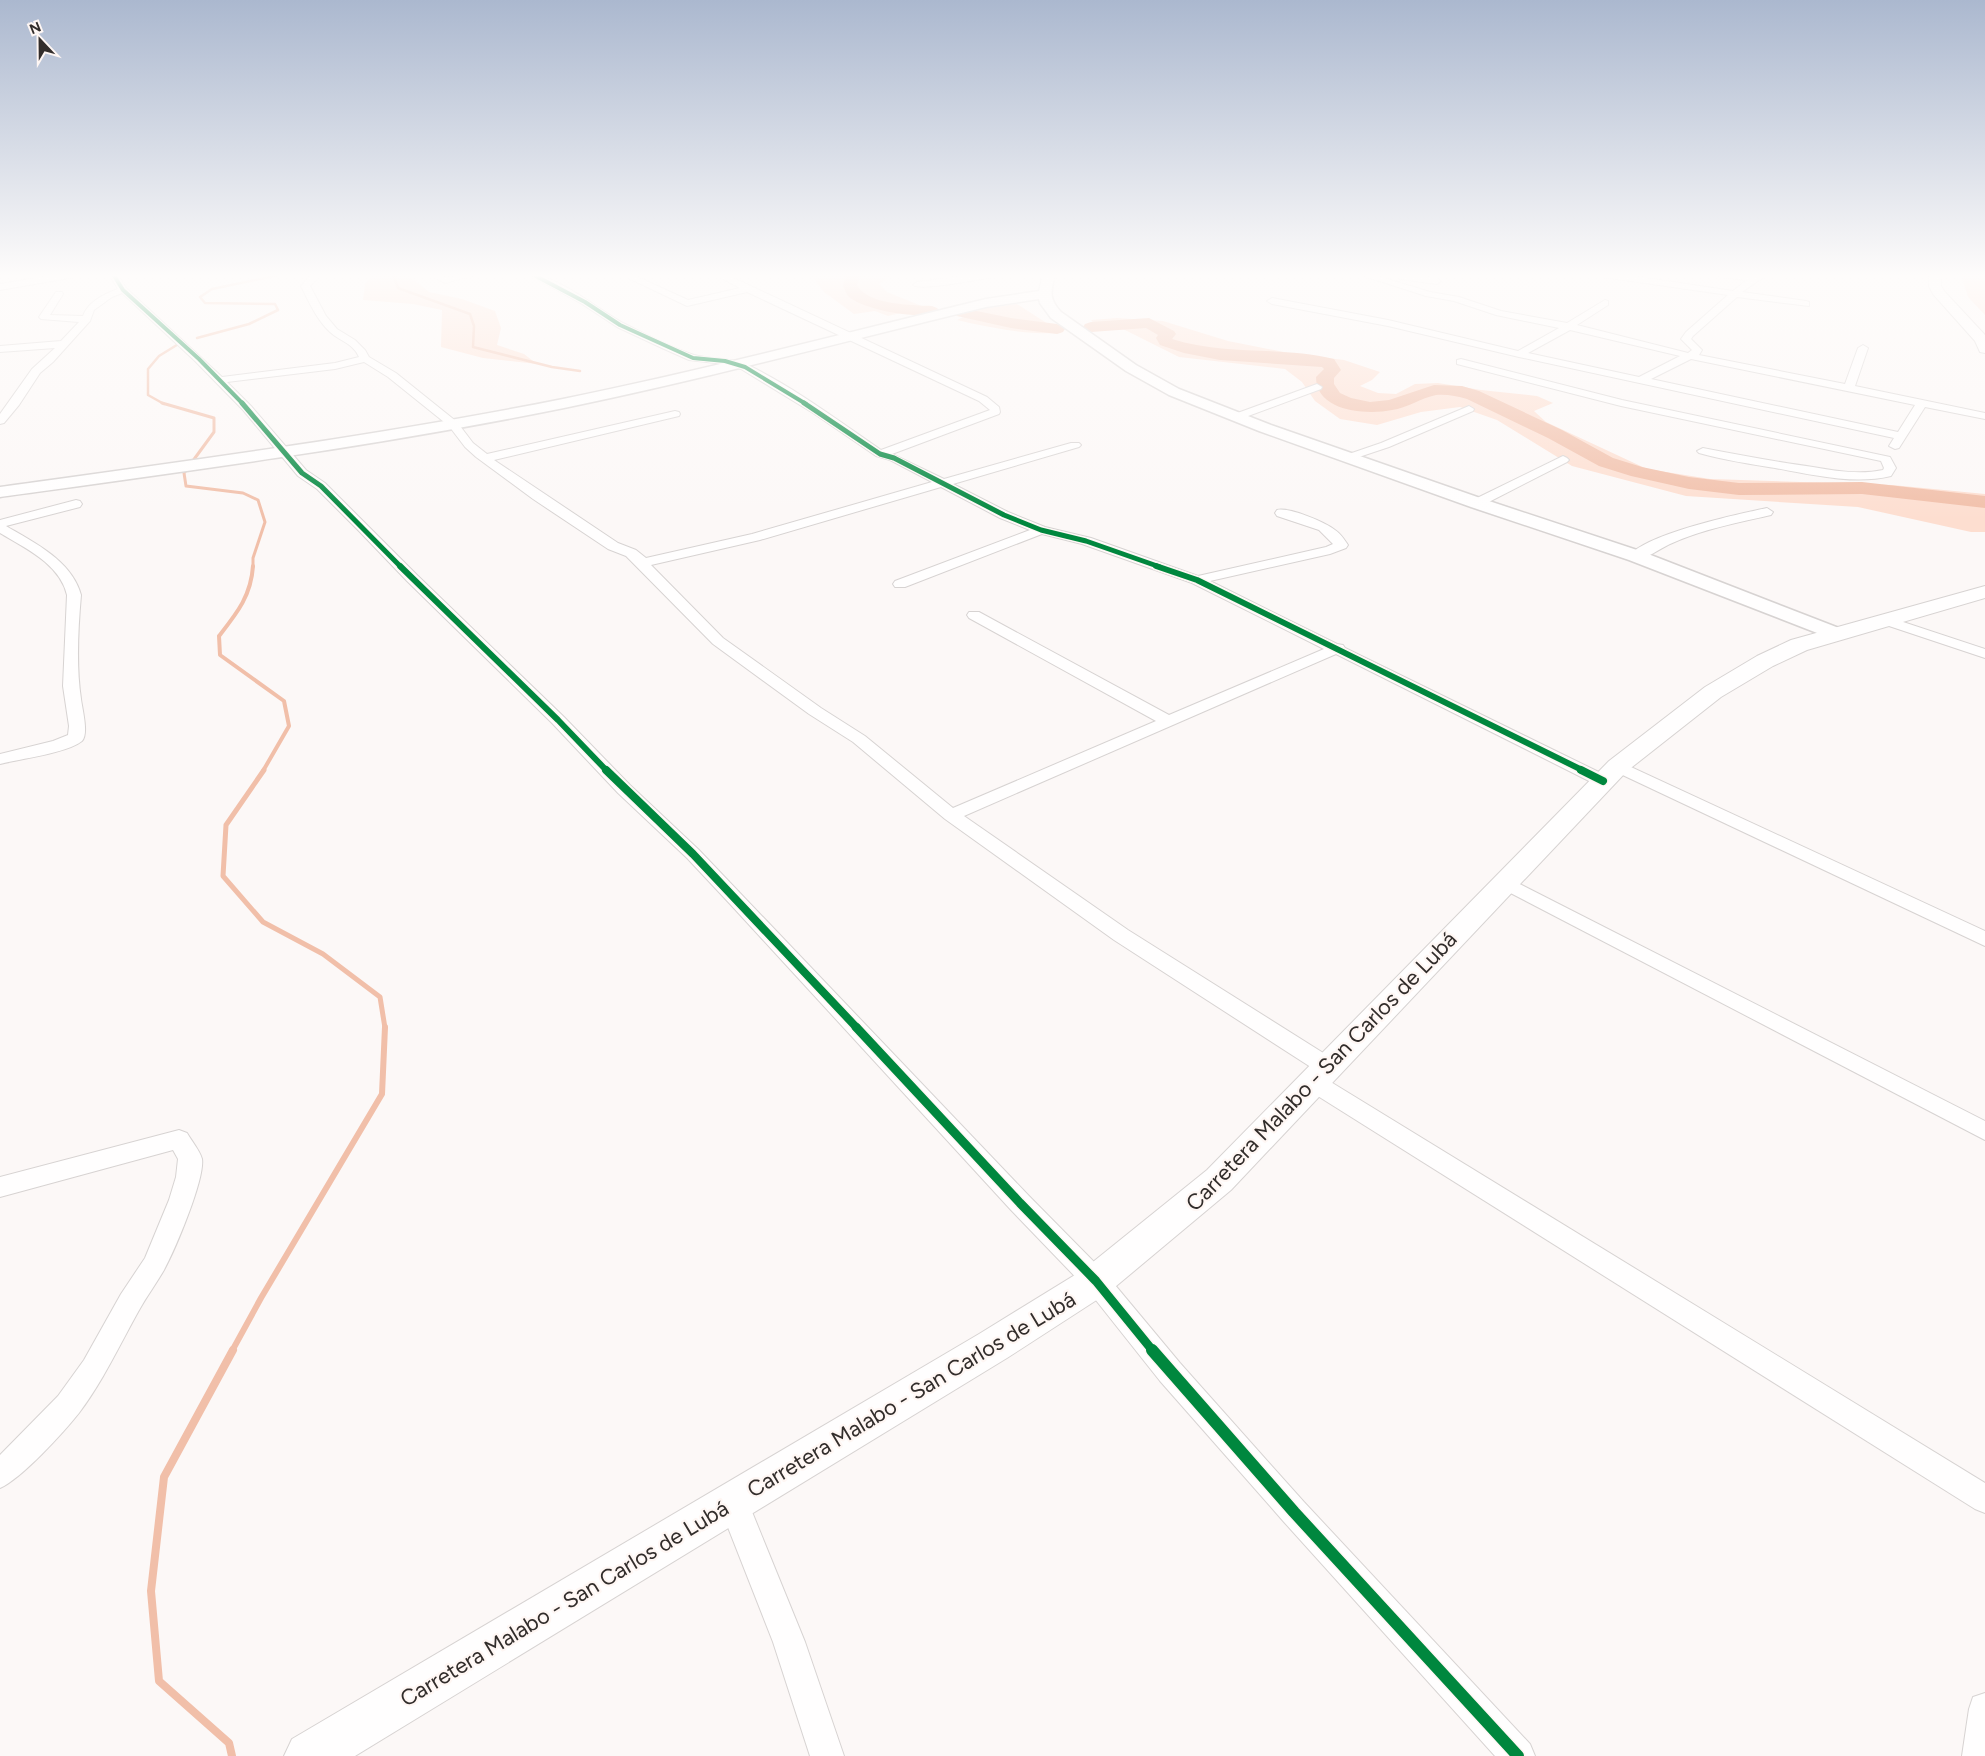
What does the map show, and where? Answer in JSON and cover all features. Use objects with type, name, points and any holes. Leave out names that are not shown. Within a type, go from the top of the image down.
[{"type":"main road","name":"Carretera Malabo - San Carlos de Lubá","points":[[309,1756],[993,1346],[1096,1281],[1219,1180],[1611,773],[1713,692],[1765,661],[1799,646],[1985,592]]},
{"type":"street","points":[[0,421],[15,403],[36,371],[52,356]]},
{"type":"street","points":[[196,356],[247,408],[302,473],[321,486],[364,527],[412,578],[558,720],[624,789],[693,854],[1020,1203],[1096,1281],[1170,1372],[1294,1512],[1518,1756]]},
{"type":"street","points":[[364,356],[365,359],[392,375],[453,424],[469,445],[537,496],[613,546],[631,553],[643,563],[648,572],[718,641],[815,711],[859,739],[951,815],[1120,935],[1321,1074],[1985,1499]]},
{"type":"street","points":[[688,356],[734,363],[761,376],[880,454],[894,458],[1004,515],[1041,530],[1086,541],[1197,580],[1338,648],[1611,773],[1985,939]]},
{"type":"street","points":[[0,492],[205,463],[453,424],[564,403],[764,356]]},
{"type":"street","points":[[880,454],[995,412],[995,409],[983,399],[892,356]]},
{"type":"street","points":[[1115,356],[1148,378],[1174,392],[1236,417],[1477,503],[1636,556],[1837,634]]},
{"type":"street","points":[[1529,356],[1901,436]]},
{"type":"street","points":[[1642,380],[1690,356],[1985,416]]},
{"type":"street","points":[[1849,389],[1860,356]]},
{"type":"street","points":[[219,380],[327,367],[365,359]]},
{"type":"street","points":[[1460,362],[1621,403],[1886,459]]},
{"type":"street","points":[[1236,417],[1317,387]]},
{"type":"street","points":[[1886,459],[1921,404]]},
{"type":"street","points":[[1350,457],[1469,409]]},
{"type":"street","points":[[486,458],[675,414]]},
{"type":"street","points":[[643,563],[755,537],[940,482],[1075,445]]},
{"type":"street","points":[[1703,451],[1824,472],[1872,476],[1887,473],[1890,468],[1886,459]]},
{"type":"street","points":[[1477,503],[1563,460]]},
{"type":"street","points":[[0,524],[76,504]]},
{"type":"street","points":[[1636,556],[1657,544],[1690,531],[1729,519],[1767,512]]},
{"type":"street","points":[[1197,580],[1330,550],[1341,545],[1335,537],[1323,529],[1307,521],[1281,513]]},
{"type":"street","points":[[0,528],[43,553],[71,583],[74,595],[71,686],[77,726],[76,737],[59,745],[0,759]]},
{"type":"street","points":[[900,584],[1041,530]]},
{"type":"street","points":[[974,615],[1167,720]]},
{"type":"street","points":[[1888,621],[1985,654]]},
{"type":"street","points":[[951,815],[1167,720],[1338,648]]},
{"type":"street","points":[[1504,882],[1985,1131]]},
{"type":"street","points":[[0,1187],[178,1138],[190,1159],[188,1177],[181,1200],[155,1263],[130,1302],[94,1368],[68,1405],[16,1460],[0,1474]]},
{"type":"street","points":[[734,1502],[789,1642],[827,1756]]},
{"type":"street","points":[[1979,1756],[1985,1709]]},
{"type":"shaded area","points":[[475,356],[527,356],[537,364]]},
{"type":"shaded area","points":[[1177,356],[1310,356],[1344,360],[1380,372],[1372,380],[1360,386],[1378,393],[1396,394],[1415,384],[1438,383],[1537,396],[1553,403],[1534,411],[1546,422],[1647,469],[1710,479],[1892,485],[1985,494],[1985,532],[1971,532],[1858,507],[1686,496],[1572,466],[1497,420],[1460,407],[1421,412],[1377,425],[1340,419],[1315,401],[1302,382],[1285,369]]},
{"type":"waterway","points":[[159,356],[148,369],[148,395],[162,403]]},
{"type":"waterway","points":[[508,356],[552,367],[580,371]]},
{"type":"waterway","points":[[1238,356],[1315,360],[1328,363],[1333,370],[1325,377],[1325,384],[1334,397],[1346,403],[1370,407],[1392,405],[1434,390],[1456,390],[1473,395],[1555,434],[1606,462],[1638,472],[1689,483],[1739,489],[1862,488],[1985,502]]},
{"type":"waterway","points":[[162,403],[214,418],[214,432],[184,473],[186,486],[243,493],[258,500],[265,522],[253,558],[253,566]]},
{"type":"waterway","points":[[253,566],[252,577],[242,604],[219,636],[220,655],[284,701],[289,726],[263,771]]},
{"type":"waterway","points":[[264,770],[226,825],[223,876],[263,922],[323,954],[380,997],[385,1028]]},
{"type":"waterway","points":[[232,1351],[261,1298],[382,1094],[385,1028]]},
{"type":"waterway","points":[[232,1756],[229,1743],[159,1681],[151,1591],[164,1477],[233,1350]]},
{"type":"cycle path","points":[[196,356],[247,408],[302,473],[321,486],[363,527],[412,578],[558,720],[624,789],[693,854],[738,901],[1020,1203],[1096,1281],[1170,1372],[1294,1512],[1518,1756]]},
{"type":"cycle path","points":[[688,356],[725,361],[745,367],[817,411],[880,454],[894,458],[1004,515],[1041,530],[1086,541],[1197,580],[1603,781]]}]
